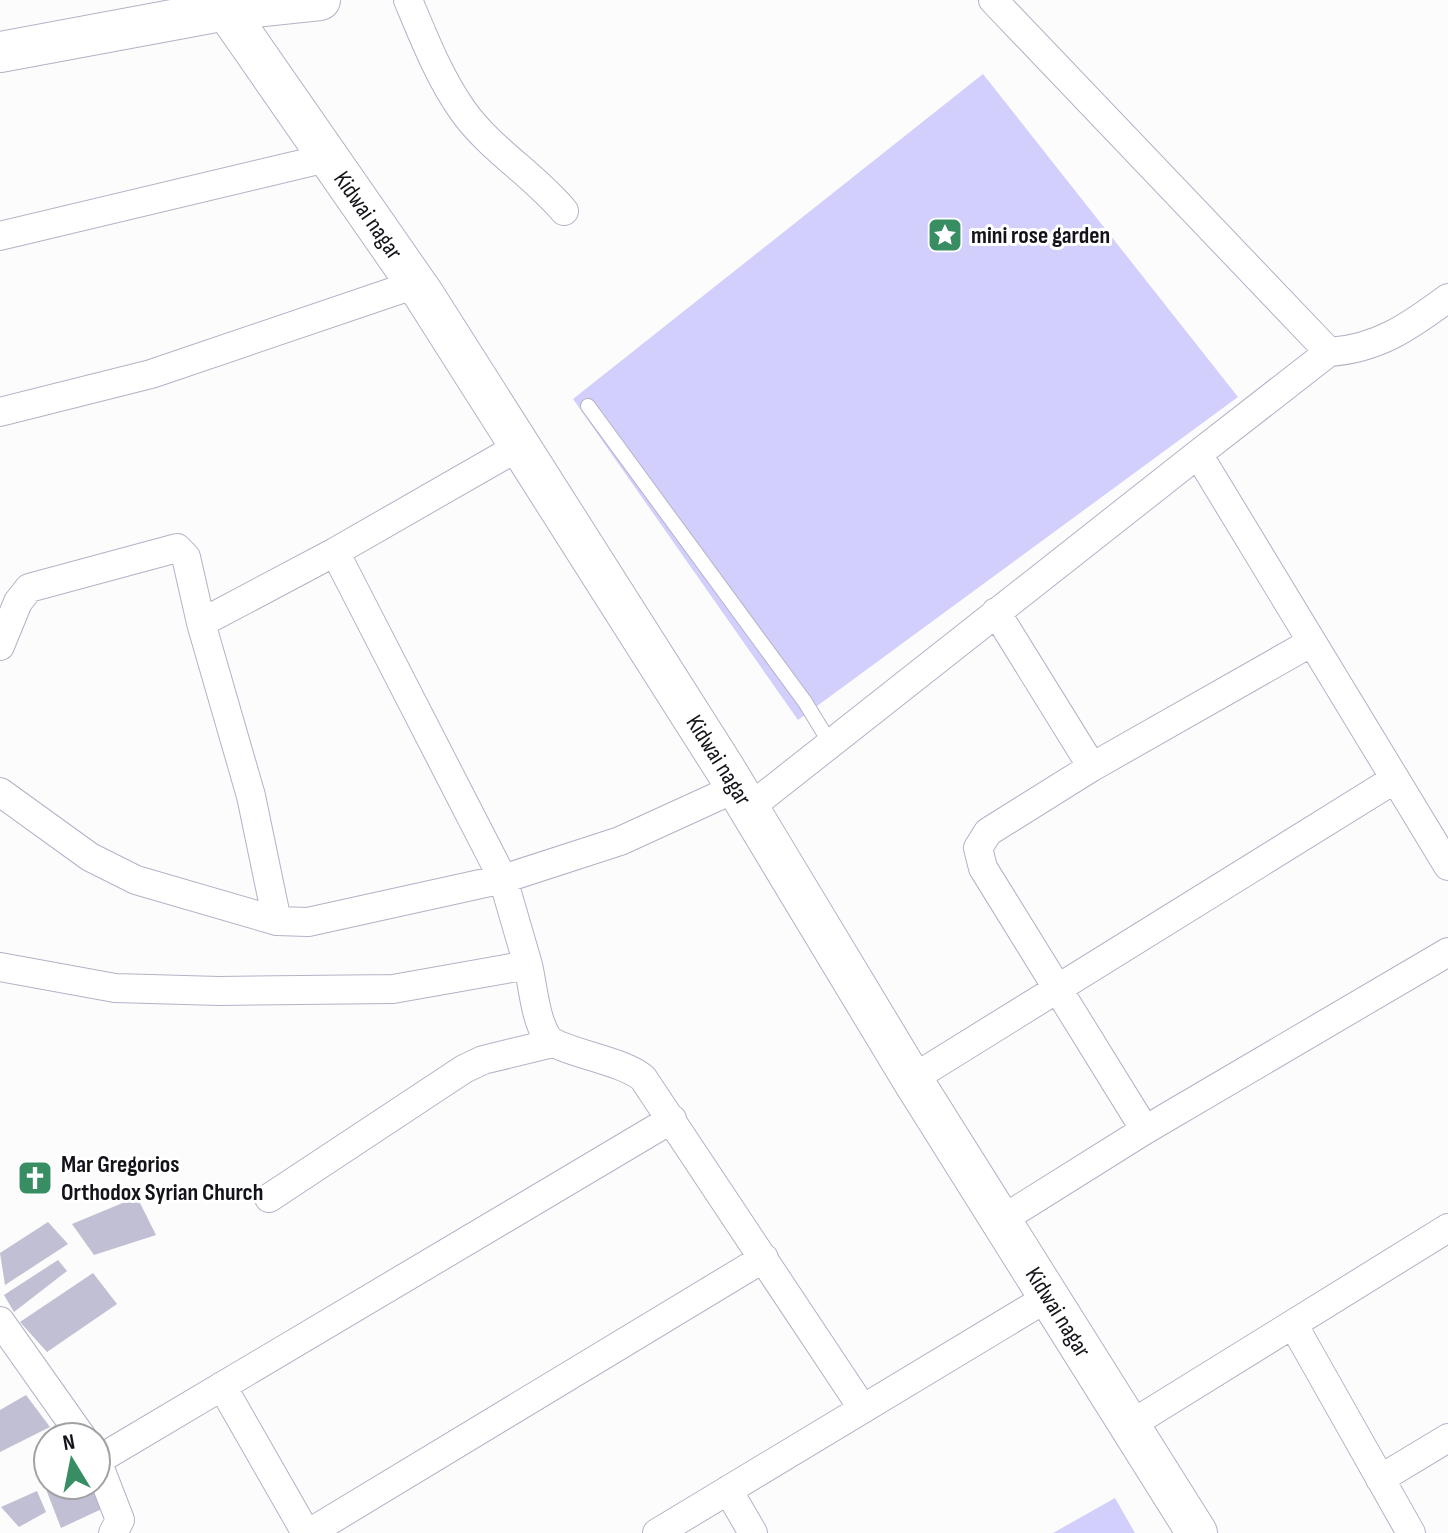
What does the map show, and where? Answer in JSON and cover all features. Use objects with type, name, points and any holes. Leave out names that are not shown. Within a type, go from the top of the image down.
[{"type":"street","points":[[0,52],[223,5],[320,0]]},
{"type":"street","points":[[408,0],[435,64],[463,112],[502,152],[542,184],[564,211]]},
{"type":"street","points":[[993,0],[1329,352]]},
{"type":"street","name":"Kidwai nagar","points":[[223,5],[416,284],[742,798],[912,1079],[1003,1219],[1197,1533]]},
{"type":"street","points":[[0,236],[327,158]]},
{"type":"street","points":[[0,412],[151,374],[416,284]]},
{"type":"street","points":[[0,792],[90,857],[136,880],[277,921],[331,918],[503,879],[620,841],[742,798],[830,743],[1329,352],[1356,350],[1377,343],[1404,330],[1448,298]]},
{"type":"street","points":[[201,623],[335,552],[518,447]]},
{"type":"street","points":[[1198,454],[1448,866]]},
{"type":"street","points":[[0,646],[18,602],[29,588],[177,548],[186,557],[201,623],[251,796],[277,921]]},
{"type":"street","points":[[335,552],[503,879],[544,1029],[553,1043]]},
{"type":"street","points":[[996,612],[1092,767]]},
{"type":"street","points":[[1145,1130],[983,868],[978,848],[988,832],[1092,767],[1312,642]]},
{"type":"street","points":[[912,1079],[1395,779]]},
{"type":"street","points":[[1003,1219],[1145,1130],[1448,952]]},
{"type":"street","points":[[0,967],[115,988],[219,991],[393,989],[528,965]]},
{"type":"street","points":[[269,1198],[464,1069],[483,1060],[553,1043],[634,1070],[672,1119],[863,1409]]},
{"type":"street","points":[[112,1450],[672,1119]]},
{"type":"street","points":[[1130,1425],[1448,1228]]},
{"type":"street","points":[[222,1386],[308,1533],[764,1258]]},
{"type":"street","points":[[657,1533],[1050,1296]]},
{"type":"street","points":[[0,1321],[71,1421]]},
{"type":"street","points":[[1293,1324],[1411,1533]]},
{"type":"street","points":[[1380,1479],[1448,1438]]},
{"type":"street","points":[[728,1490],[753,1533]]},
{"type":"street","points":[[112,1499],[120,1520],[113,1533]]},
{"type":"lane","points":[[588,406],[805,702],[830,743]]},
{"type":"shaded area","name":"mini rose garden","points":[[983,74],[1238,397],[798,720],[573,399]]},
{"type":"shaded area","points":[[1115,1498],[1135,1533],[1053,1533]]},
{"type":"building","points":[[137,1197],[156,1235],[94,1255],[72,1224]]},
{"type":"building","points":[[48,1222],[68,1244],[5,1285],[0,1253]]},
{"type":"building","points":[[58,1260],[67,1271],[14,1312],[4,1295]]},
{"type":"building","points":[[93,1273],[117,1304],[47,1352],[20,1322]]},
{"type":"building","points":[[26,1395],[46,1421],[32,1421],[32,1436],[0,1452],[0,1410]]},
{"type":"building","points":[[32,1493],[32,1501],[41,1501],[46,1512],[19,1527],[1,1507]]},
{"type":"building","points":[[51,1501],[101,1501],[106,1507],[61,1528]]},
{"type":"place","name":"mini rose garden","points":[[945,235]]},
{"type":"place","name":"Mar Gregorios Orthodox Syrian Church","points":[[35,1178]]}]
